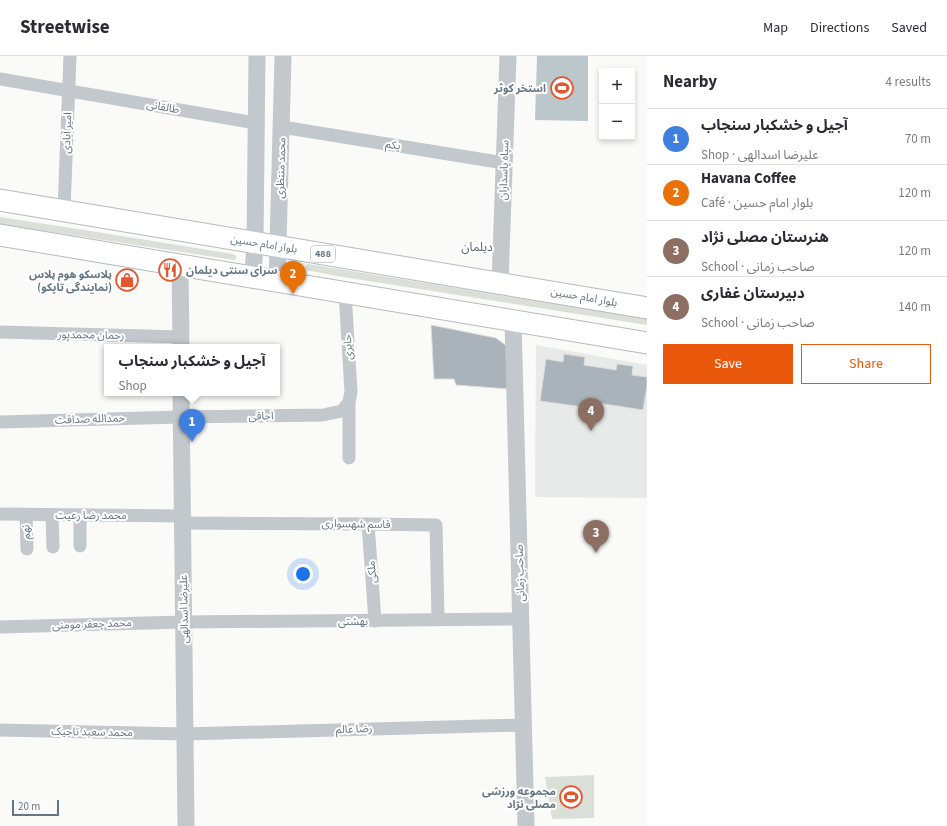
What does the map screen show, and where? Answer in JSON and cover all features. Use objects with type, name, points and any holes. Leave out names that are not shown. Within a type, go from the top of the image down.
[{"type":"main road","name":"بلوار امام حسین","points":[[0,200],[647,308]]},
{"type":"main road","points":[[0,235],[647,343]]},
{"type":"street","name":"امیر آبادی","points":[[64,210],[70,56]]},
{"type":"street","points":[[253,277],[255,242],[257,56]]},
{"type":"street","name":"محمد منتظری","points":[[278,281],[284,56]]},
{"type":"street","name":"سپاه پاسداران","points":[[500,283],[504,163],[505,56]]},
{"type":"street","name":"طالقانی","points":[[0,79],[256,123]]},
{"type":"street","name":"یکم","points":[[282,127],[504,163]]},
{"type":"street","points":[[256,178],[280,181]]},
{"type":"street","points":[[180,265],[181,342]]},
{"type":"street","name":"حایری","points":[[345,292],[350,392],[345,407],[349,458]]},
{"type":"street","name":"صاحب زمانی","points":[[514,320],[526,826]]},
{"type":"street","name":"رحمان محمدپور","points":[[0,332],[181,342]]},
{"type":"street","name":"علیرضا اسدالهی","points":[[181,396],[186,826]]},
{"type":"street","name":"اجاقی","points":[[180,416],[323,415],[345,407]]},
{"type":"street","name":"حمدالله صداقت","points":[[0,422],[180,416]]},
{"type":"street","name":"محمد رضا رعیت","points":[[0,514],[183,519]]},
{"type":"street","name":"نهم","points":[[26,515],[27,549]]},
{"type":"street","points":[[52,515],[54,547]]},
{"type":"street","points":[[80,515],[80,546]]},
{"type":"street","name":"قاسم شهسواری","points":[[183,519],[436,525],[438,620]]},
{"type":"street","name":"ملکی","points":[[368,524],[375,620]]},
{"type":"street","name":"بهشتی","points":[[184,622],[522,620]]},
{"type":"street","name":"محمد جعفر مومنی","points":[[0,627],[184,622]]},
{"type":"street","name":"رضا عالم","points":[[184,734],[524,725]]},
{"type":"street","name":"محمد سعید تاجیک","points":[[0,730],[184,734]]},
{"type":"shaded area","name":"استخر کوثر","points":[[537,56],[588,56],[588,121],[535,120]]},
{"type":"shaded area","points":[[0,217],[233,254],[236,256],[236,259],[234,260],[0,224]]},
{"type":"shaded area","points":[[308,264],[647,319],[647,325],[343,277],[306,270],[305,266]]},
{"type":"shaded area","points":[[536,345],[647,365],[647,498],[535,497]]},
{"type":"shaded area","name":"مجموعه ورزشی مصلی نژاد","points":[[594,775],[594,818],[552,819],[545,777]]},
{"type":"building","points":[[431,325],[496,338],[508,347],[509,389],[456,385],[454,379],[434,379]]},
{"type":"building","points":[[564,354],[585,357],[584,365],[616,370],[617,364],[633,366],[632,375],[647,377],[643,410],[591,402],[590,408],[540,401],[546,359],[563,362]]},
{"type":"place","name":"استخر کوثر","points":[[562,88]]},
{"type":"place","name":"سرای سنتی دیلمان","points":[[170,270]]},
{"type":"place","name":"پلاسکو هوم پلاس (نمایندگی تاپکو)","points":[[127,280]]},
{"type":"place","name":"Havana Coffee","points":[[293,294]]},
{"type":"place","name":"دبیرستان غفاری","points":[[591,431]]},
{"type":"place","name":"آجیل و خشکبار سنجاب","points":[[192,442]]},
{"type":"place","name":"هنرستان مصلی نژاد","points":[[596,553]]},
{"type":"place","name":"مجموعه ورزشی مصلی نژاد","points":[[571,797]]},
{"type":"district","name":"دیلمان","points":[[477,247]]}]
